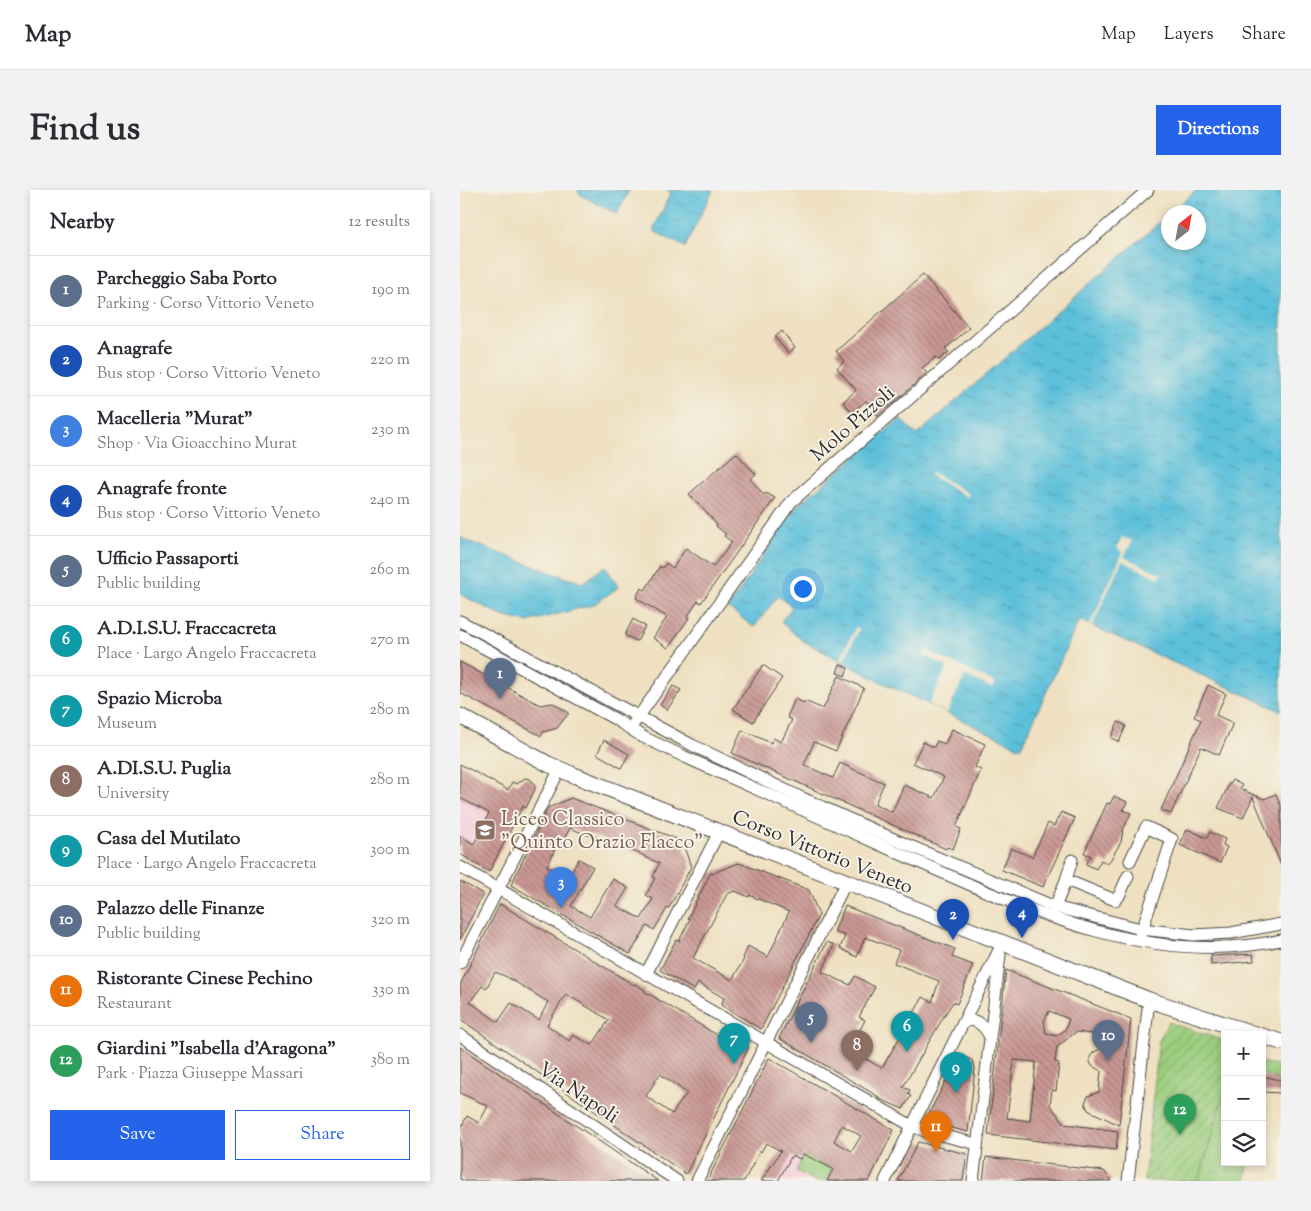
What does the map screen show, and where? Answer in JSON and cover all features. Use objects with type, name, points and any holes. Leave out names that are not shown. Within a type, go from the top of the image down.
[{"type":"main road","name":"Corso Vittorio Veneto","points":[[460,716],[560,769],[1002,944],[1149,1000],[1246,1031]]},
{"type":"main road","points":[[1266,1037],[1281,1042]]},
{"type":"street","name":"Molo Pizzoli","points":[[630,729],[791,502],[1148,190]]},
{"type":"street","points":[[460,621],[638,718],[800,797],[1002,886],[1055,907],[1140,935],[1212,948],[1244,947],[1281,940]]},
{"type":"street","points":[[460,635],[630,729],[685,757],[978,888],[1064,922],[1115,936],[1231,933],[1281,924]]},
{"type":"street","points":[[460,963],[560,769]]},
{"type":"street","points":[[1130,861],[1146,827],[1172,839],[1140,935]]},
{"type":"street","points":[[646,974],[719,832]]},
{"type":"street","points":[[1055,907],[1072,860]]},
{"type":"street","points":[[460,867],[912,1126],[977,1144]]},
{"type":"street","points":[[1066,880],[1115,900],[1119,896],[1128,876]]},
{"type":"street","points":[[697,1181],[846,882]]},
{"type":"street","points":[[885,1181],[1002,944]]},
{"type":"street","points":[[973,1181],[989,1035],[1002,944]]},
{"type":"street","points":[[1128,1181],[1149,1000]]},
{"type":"street","points":[[963,1023],[971,1020],[978,1023],[985,1028],[989,1035]]},
{"type":"street","name":"Via Napoli","points":[[460,1035],[677,1181]]},
{"type":"shaded area","name":"Liceo Classico \"Quinto Orazio Flacco\"","points":[[460,764],[507,789],[512,782],[518,785],[525,778],[530,779],[535,784],[535,789],[526,808],[523,806],[489,872],[460,853]]},
{"type":"shaded area","points":[[785,1146],[833,1169],[827,1181],[761,1181]]},
{"type":"green space","points":[[1168,1022],[1221,1040],[1221,1103],[1199,1181],[1144,1181],[1159,1041]]},
{"type":"green space","points":[[1266,1063],[1281,1067],[1281,1080],[1266,1075]]},
{"type":"green space","points":[[1221,1103],[1221,1166],[1248,1166],[1245,1181],[1199,1181]]},
{"type":"green space","points":[[804,1155],[832,1169],[826,1181],[815,1181],[796,1171]]},
{"type":"water","points":[[577,190],[629,190],[617,214],[581,195]]},
{"type":"water","points":[[667,190],[713,190],[685,247],[653,231],[671,192]]},
{"type":"water","points":[[1197,190],[1281,190],[1281,711],[1079,620],[1021,748],[873,678],[803,641],[781,622],[792,607],[778,596],[754,627],[728,608],[797,506],[900,419],[917,435],[1161,221],[1161,250],[1206,250],[1206,205],[1179,205]]},
{"type":"water","points":[[460,537],[583,583],[605,566],[619,587],[593,605],[527,622],[502,616],[460,594]]},
{"type":"pier","points":[[932,472],[969,494],[967,497],[930,475]]},
{"type":"pier","points":[[1122,537],[1132,541],[1124,557],[1161,574],[1159,578],[1122,561],[1092,626],[1090,625],[1123,552],[1117,548]]},
{"type":"pier","points":[[856,627],[859,629],[843,662],[840,660]]},
{"type":"pier","points":[[926,650],[995,683],[992,688],[965,675],[947,713],[929,704],[947,667],[924,655]]},
{"type":"building","points":[[923,275],[969,328],[945,349],[949,352],[939,360],[936,357],[922,368],[927,373],[878,416],[866,401],[852,412],[843,402],[856,390],[837,368],[844,361],[836,351]]},
{"type":"building","points":[[782,331],[795,348],[788,353],[775,337]]},
{"type":"building","points":[[736,453],[756,474],[750,479],[764,495],[766,493],[775,498],[701,603],[698,601],[687,617],[689,618],[668,648],[653,638],[667,617],[636,598],[641,588],[645,590],[660,566],[663,568],[666,563],[673,568],[686,548],[713,567],[732,542],[724,536],[726,534],[716,526],[709,515],[689,494]]},
{"type":"building","points":[[633,619],[645,626],[636,641],[625,635]]},
{"type":"building","points":[[460,662],[540,705],[553,703],[569,713],[557,728],[543,732],[541,736],[460,693]]},
{"type":"building","points":[[840,664],[848,668],[845,676],[837,673]]},
{"type":"building","points":[[763,665],[782,678],[753,722],[733,709]]},
{"type":"building","points":[[839,676],[864,688],[836,751],[814,742],[804,765],[833,778],[840,763],[884,783],[875,804],[892,812],[904,785],[934,798],[944,777],[913,763],[923,742],[934,747],[937,741],[945,744],[952,729],[985,744],[975,767],[981,770],[956,827],[961,829],[953,849],[947,847],[946,849],[732,753],[742,730],[771,743],[773,738],[781,742],[792,720],[787,717],[795,699],[823,709]]},
{"type":"building","points":[[1208,685],[1226,694],[1216,715],[1233,723],[1219,755],[1201,747],[1171,814],[1161,810],[1201,720],[1194,717]]},
{"type":"building","points":[[673,686],[681,690],[667,710],[660,705]]},
{"type":"building","points":[[1118,722],[1126,726],[1119,742],[1111,738]]},
{"type":"building","points":[[604,740],[629,754],[621,768],[597,754]]},
{"type":"building","name":"Liceo Classico \"Quinto Orazio Flacco\"","points":[[460,764],[508,790],[512,782],[517,784],[525,778],[530,779],[535,784],[535,789],[526,808],[523,806],[489,872],[460,854],[460,836],[474,844],[489,813],[460,798]]},
{"type":"building","points":[[1232,780],[1242,785],[1240,789],[1264,799],[1276,794],[1281,807],[1281,865],[1253,797],[1243,818],[1218,808]]},
{"type":"building","points":[[1114,796],[1127,802],[1123,810],[1131,813],[1123,830],[1121,842],[1108,864],[1101,860],[1096,869],[1086,864],[1091,856],[1084,853],[1107,803],[1110,804]]},
{"type":"building","points":[[571,798],[682,841],[691,867],[669,908],[654,930],[647,926],[630,954],[511,885],[548,808]],"holes":[[[570,828],[590,836],[590,834],[659,863],[653,877],[655,878],[646,895],[653,899],[641,919],[617,906],[628,888],[613,879],[590,917],[571,906],[593,867],[579,859],[567,878],[547,866],[558,843],[561,845]]]},
{"type":"building","points":[[1061,812],[1075,818],[1043,887],[1002,870],[1011,848],[1032,857],[1048,823],[1054,826]]},
{"type":"building","points":[[1187,829],[1207,838],[1210,832],[1225,839],[1223,845],[1227,847],[1220,863],[1180,845]]},
{"type":"building","points":[[739,863],[809,890],[819,915],[761,1029],[721,1005],[724,998],[698,983],[694,990],[660,970],[676,940],[679,941],[710,874]],"holes":[[[735,891],[749,897],[749,895],[789,912],[768,957],[748,946],[744,959],[732,980],[693,958],[727,894]]]},
{"type":"building","points":[[460,881],[483,894],[460,940]]},
{"type":"building","points":[[500,904],[732,1044],[735,1039],[749,1047],[686,1174],[460,1019],[460,985]],"holes":[[[495,972],[507,977],[548,1002],[539,1020],[511,1003],[498,1022],[470,1002],[482,986],[486,989]],[[566,994],[609,1020],[592,1045],[573,1035],[569,1041],[547,1025]],[[660,1074],[687,1093],[672,1114],[646,1096]]]},
{"type":"building","points":[[845,906],[955,949],[952,957],[973,965],[957,1004],[953,1002],[903,1087],[910,1090],[908,1094],[911,1096],[903,1109],[878,1098],[779,1038],[827,942],[834,945],[822,972],[850,985],[855,976],[875,987],[859,1017],[865,1020],[850,1050],[882,1068],[923,997],[932,1002],[939,981],[894,963],[899,950],[865,937],[857,957],[840,948],[845,936],[834,932]]},
{"type":"building","points":[[1253,954],[1254,961],[1211,965],[1211,956]]},
{"type":"building","points":[[1006,970],[1131,1019],[1119,1125],[1088,1110],[1085,1103],[1088,1096],[1099,1092],[1101,1071],[1092,1066],[1090,1057],[1094,1052],[1123,1038],[1076,1032],[1057,1047],[1055,1062],[1059,1063],[1056,1091],[1052,1090],[1050,1105],[1065,1124],[1118,1131],[1116,1150],[988,1135]],"holes":[[[1049,1011],[1069,1019],[1065,1030],[1056,1036],[1046,1033],[1044,1021]],[[1014,1060],[1036,1062],[1030,1121],[1007,1118]]]},
{"type":"building","points":[[460,1047],[658,1181],[465,1181],[460,1179],[460,1130],[467,1116],[479,1123],[488,1106],[460,1093]]},
{"type":"building","points":[[964,1057],[972,1060],[975,1068],[968,1132],[925,1121],[955,1063]]},
{"type":"building","points":[[769,1058],[894,1130],[869,1181],[827,1181],[833,1169],[803,1154],[800,1159],[792,1155],[778,1181],[761,1181],[781,1151],[766,1143],[744,1181],[707,1181]],"holes":[[[842,1125],[861,1136],[852,1151],[834,1141]]]},
{"type":"building","points":[[1266,1077],[1281,1080],[1281,1093],[1266,1092]]},
{"type":"building","points":[[918,1142],[967,1154],[963,1181],[898,1181]]},
{"type":"building","points":[[986,1157],[1104,1171],[1112,1181],[983,1181]]},
{"type":"place","name":"Parcheggio Saba Porto","points":[[500,699]]},
{"type":"place","name":"Liceo Classico \"Quinto Orazio Flacco\"","points":[[485,830]]},
{"type":"place","name":"Macelleria \"Murat\"","points":[[561,908]]},
{"type":"place","name":"Anagrafe fronte","points":[[1022,938]]},
{"type":"place","name":"Anagrafe","points":[[953,940]]},
{"type":"place","name":"Ufficio Passaporti","points":[[811,1043]]},
{"type":"place","name":"A.D.I.S.U. Fraccacreta","points":[[907,1052]]},
{"type":"place","name":"Palazzo delle Finanze","points":[[1108,1061]]},
{"type":"place","name":"Spazio Microba","points":[[734,1064]]},
{"type":"place","name":"A.DI.S.U. Puglia","points":[[857,1071]]},
{"type":"place","name":"Casa del Mutilato","points":[[956,1093]]},
{"type":"place","name":"Giardini \"Isabella d'Aragona\"","points":[[1180,1135]]},
{"type":"place","name":"Ristorante Cinese Pechino","points":[[936,1152]]}]
